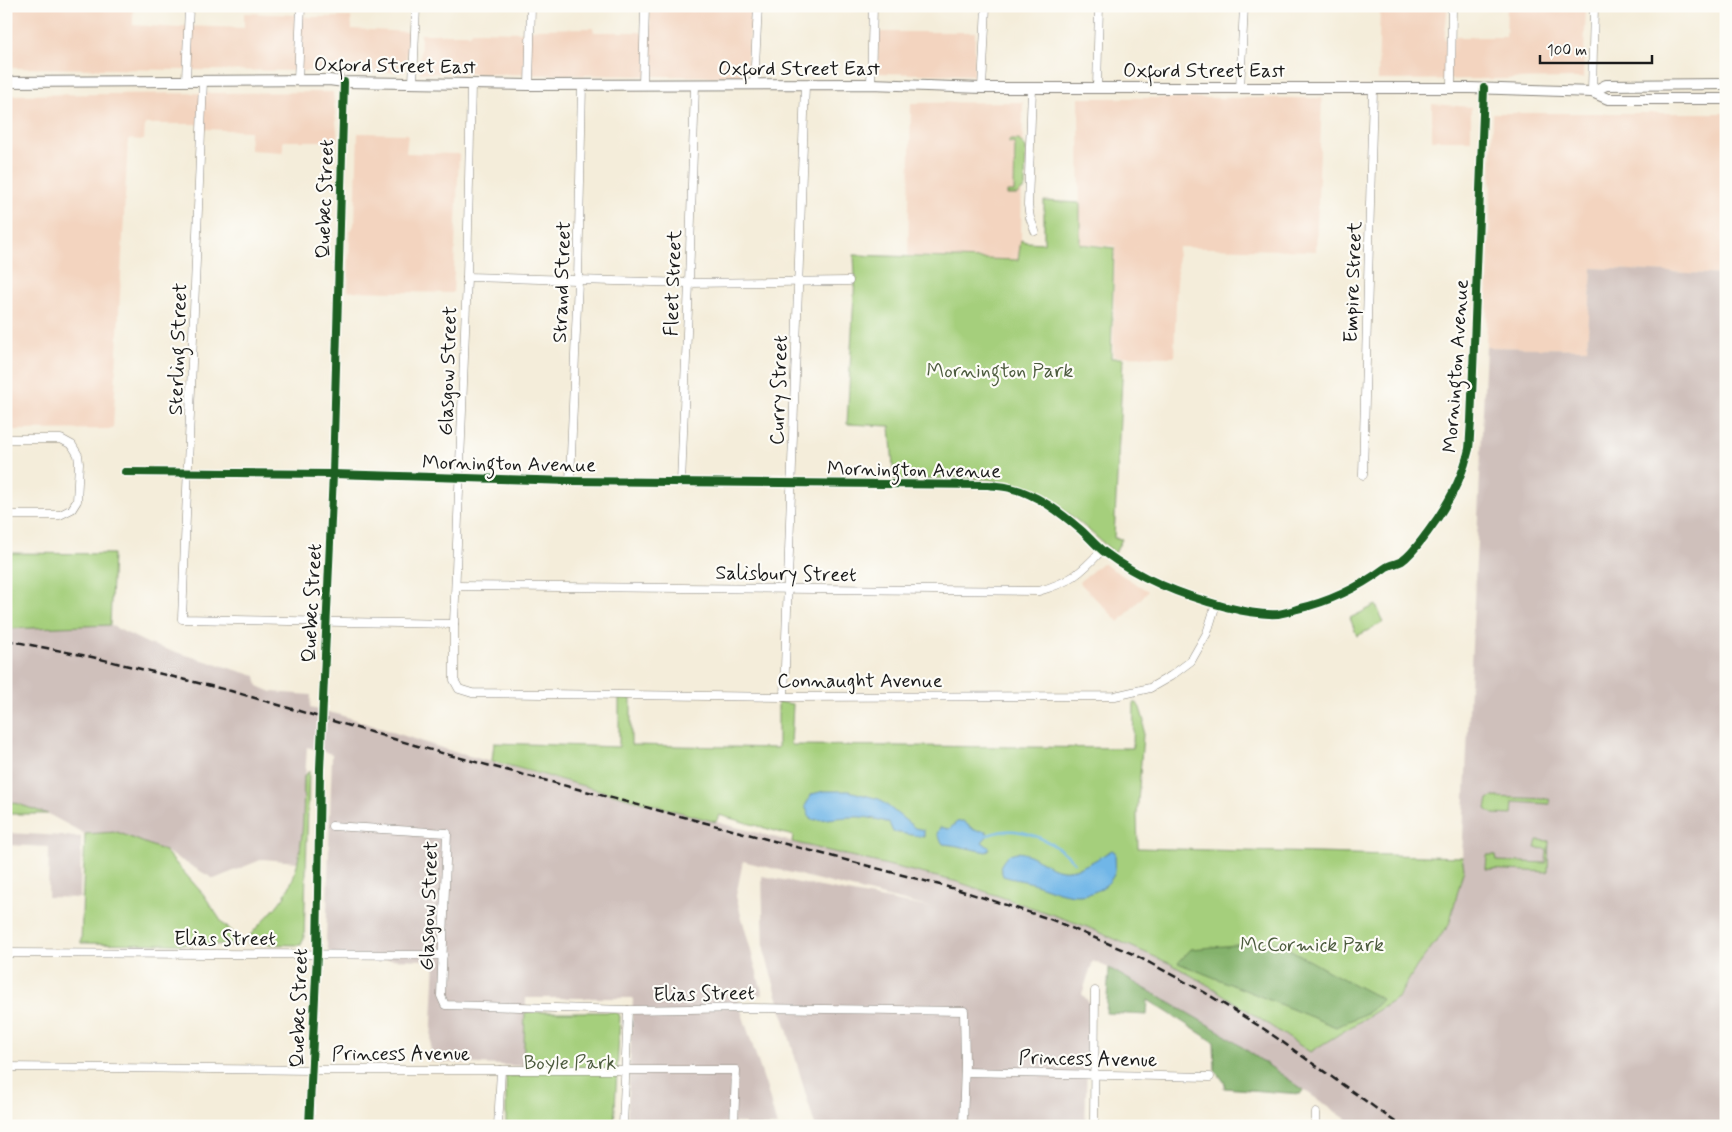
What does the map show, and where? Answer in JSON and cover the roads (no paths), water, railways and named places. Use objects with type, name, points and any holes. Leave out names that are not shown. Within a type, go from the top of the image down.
[{"type":"main road","name":"Oxford Street East","points":[[6,82],[298,80],[529,85],[871,84],[982,88],[1484,88],[1592,92],[1608,99],[1726,99]]},
{"type":"main road","name":"Oxford Street East","points":[[1592,92],[1606,85],[1726,84]]},
{"type":"street","points":[[186,80],[189,6]]},
{"type":"street","points":[[298,80],[301,6]]},
{"type":"street","points":[[413,83],[416,6]]},
{"type":"street","points":[[529,85],[531,6]]},
{"type":"street","points":[[643,84],[645,6]]},
{"type":"street","points":[[754,85],[758,6]]},
{"type":"street","points":[[871,84],[873,6]]},
{"type":"street","points":[[982,88],[986,6]]},
{"type":"street","points":[[1097,88],[1099,6]]},
{"type":"street","points":[[1240,89],[1244,6]]},
{"type":"street","points":[[1451,88],[1452,6]]},
{"type":"street","points":[[1592,92],[1594,6]]},
{"type":"street","name":"Sterling Street","points":[[203,80],[182,619],[326,622]]},
{"type":"street","name":"Quebec Street","points":[[309,1126],[317,954],[320,769],[333,474],[344,82]]},
{"type":"street","name":"Glasgow Street","points":[[459,688],[454,680],[454,624],[467,277],[471,84]]},
{"type":"street","name":"Strand Street","points":[[570,481],[578,280],[582,84]]},
{"type":"street","name":"Fleet Street","points":[[681,483],[695,85]]},
{"type":"street","name":"Curry Street","points":[[784,696],[805,85]]},
{"type":"street","points":[[1032,88],[1028,205],[1035,231]]},
{"type":"street","name":"Mornington Avenue","points":[[125,472],[333,474],[681,483],[988,485],[1011,488],[1034,497],[1055,509],[1102,550],[1145,578],[1173,590],[1216,604],[1251,613],[1279,614],[1331,599],[1377,575],[1387,566],[1402,561],[1420,543],[1447,505],[1456,486],[1469,448],[1484,88]]},
{"type":"street","name":"Empire Street","points":[[1362,475],[1373,89]]},
{"type":"street","points":[[467,277],[689,283],[850,281]]},
{"type":"street","points":[[6,439],[61,439],[72,445],[78,455],[79,463],[77,501],[72,509],[60,515],[6,515]]},
{"type":"street","name":"Salisbury Street","points":[[456,586],[1039,591],[1058,586],[1071,579],[1084,570],[1102,550]]},
{"type":"street","name":"Connaught Avenue","points":[[459,688],[472,693],[784,696],[1115,696],[1150,688],[1191,661],[1207,632],[1216,604]]},
{"type":"street","points":[[326,622],[454,624]]},
{"type":"street","name":"Glasgow Street","points":[[332,826],[448,832],[441,996],[445,1005]]},
{"type":"street","name":"Elias Street","points":[[6,953],[443,955]]},
{"type":"street","points":[[1094,1126],[1096,1075],[1095,991]]},
{"type":"street","name":"Elias Street","points":[[445,1005],[628,1010],[758,1008],[964,1011],[965,1072]]},
{"type":"street","points":[[623,1126],[628,1010]]},
{"type":"street","name":"Princess Avenue","points":[[6,1066],[312,1070],[736,1070],[734,1126]]},
{"type":"street","points":[[498,1126],[501,1070]]},
{"type":"street","points":[[964,1126],[965,1072]]},
{"type":"street","name":"Princess Avenue","points":[[965,1072],[1210,1077]]},
{"type":"street","points":[[1316,1113],[1316,1126]]},
{"type":"water","points":[[824,791],[849,791],[879,799],[915,828],[924,830],[924,837],[893,832],[889,823],[868,818],[850,817],[811,820],[805,806],[812,794]]},
{"type":"water","points":[[963,821],[974,830],[986,831],[988,835],[982,842],[990,848],[987,852],[943,844],[937,834],[940,827],[949,829],[957,822]]},
{"type":"water","points":[[1112,850],[1115,852],[1115,872],[1112,877],[1100,889],[1082,895],[1064,893],[1003,876],[1000,867],[1006,857],[1013,853],[1021,852],[1054,868],[1062,870],[1075,869]]},
{"type":"waterway","points":[[988,835],[1008,831],[1023,832],[1055,846],[1074,862]]},
{"type":"railway","points":[[6,640],[92,657],[231,691],[438,752],[959,890],[1050,919],[1133,954],[1204,992],[1264,1029],[1401,1126]]},
{"type":"park label","name":"Mornington Park","points":[[1000,370]]},
{"type":"park label","name":"McCormick Park","points":[[1312,944]]},
{"type":"park label","name":"Boyle Park","points":[[570,1062]]}]
